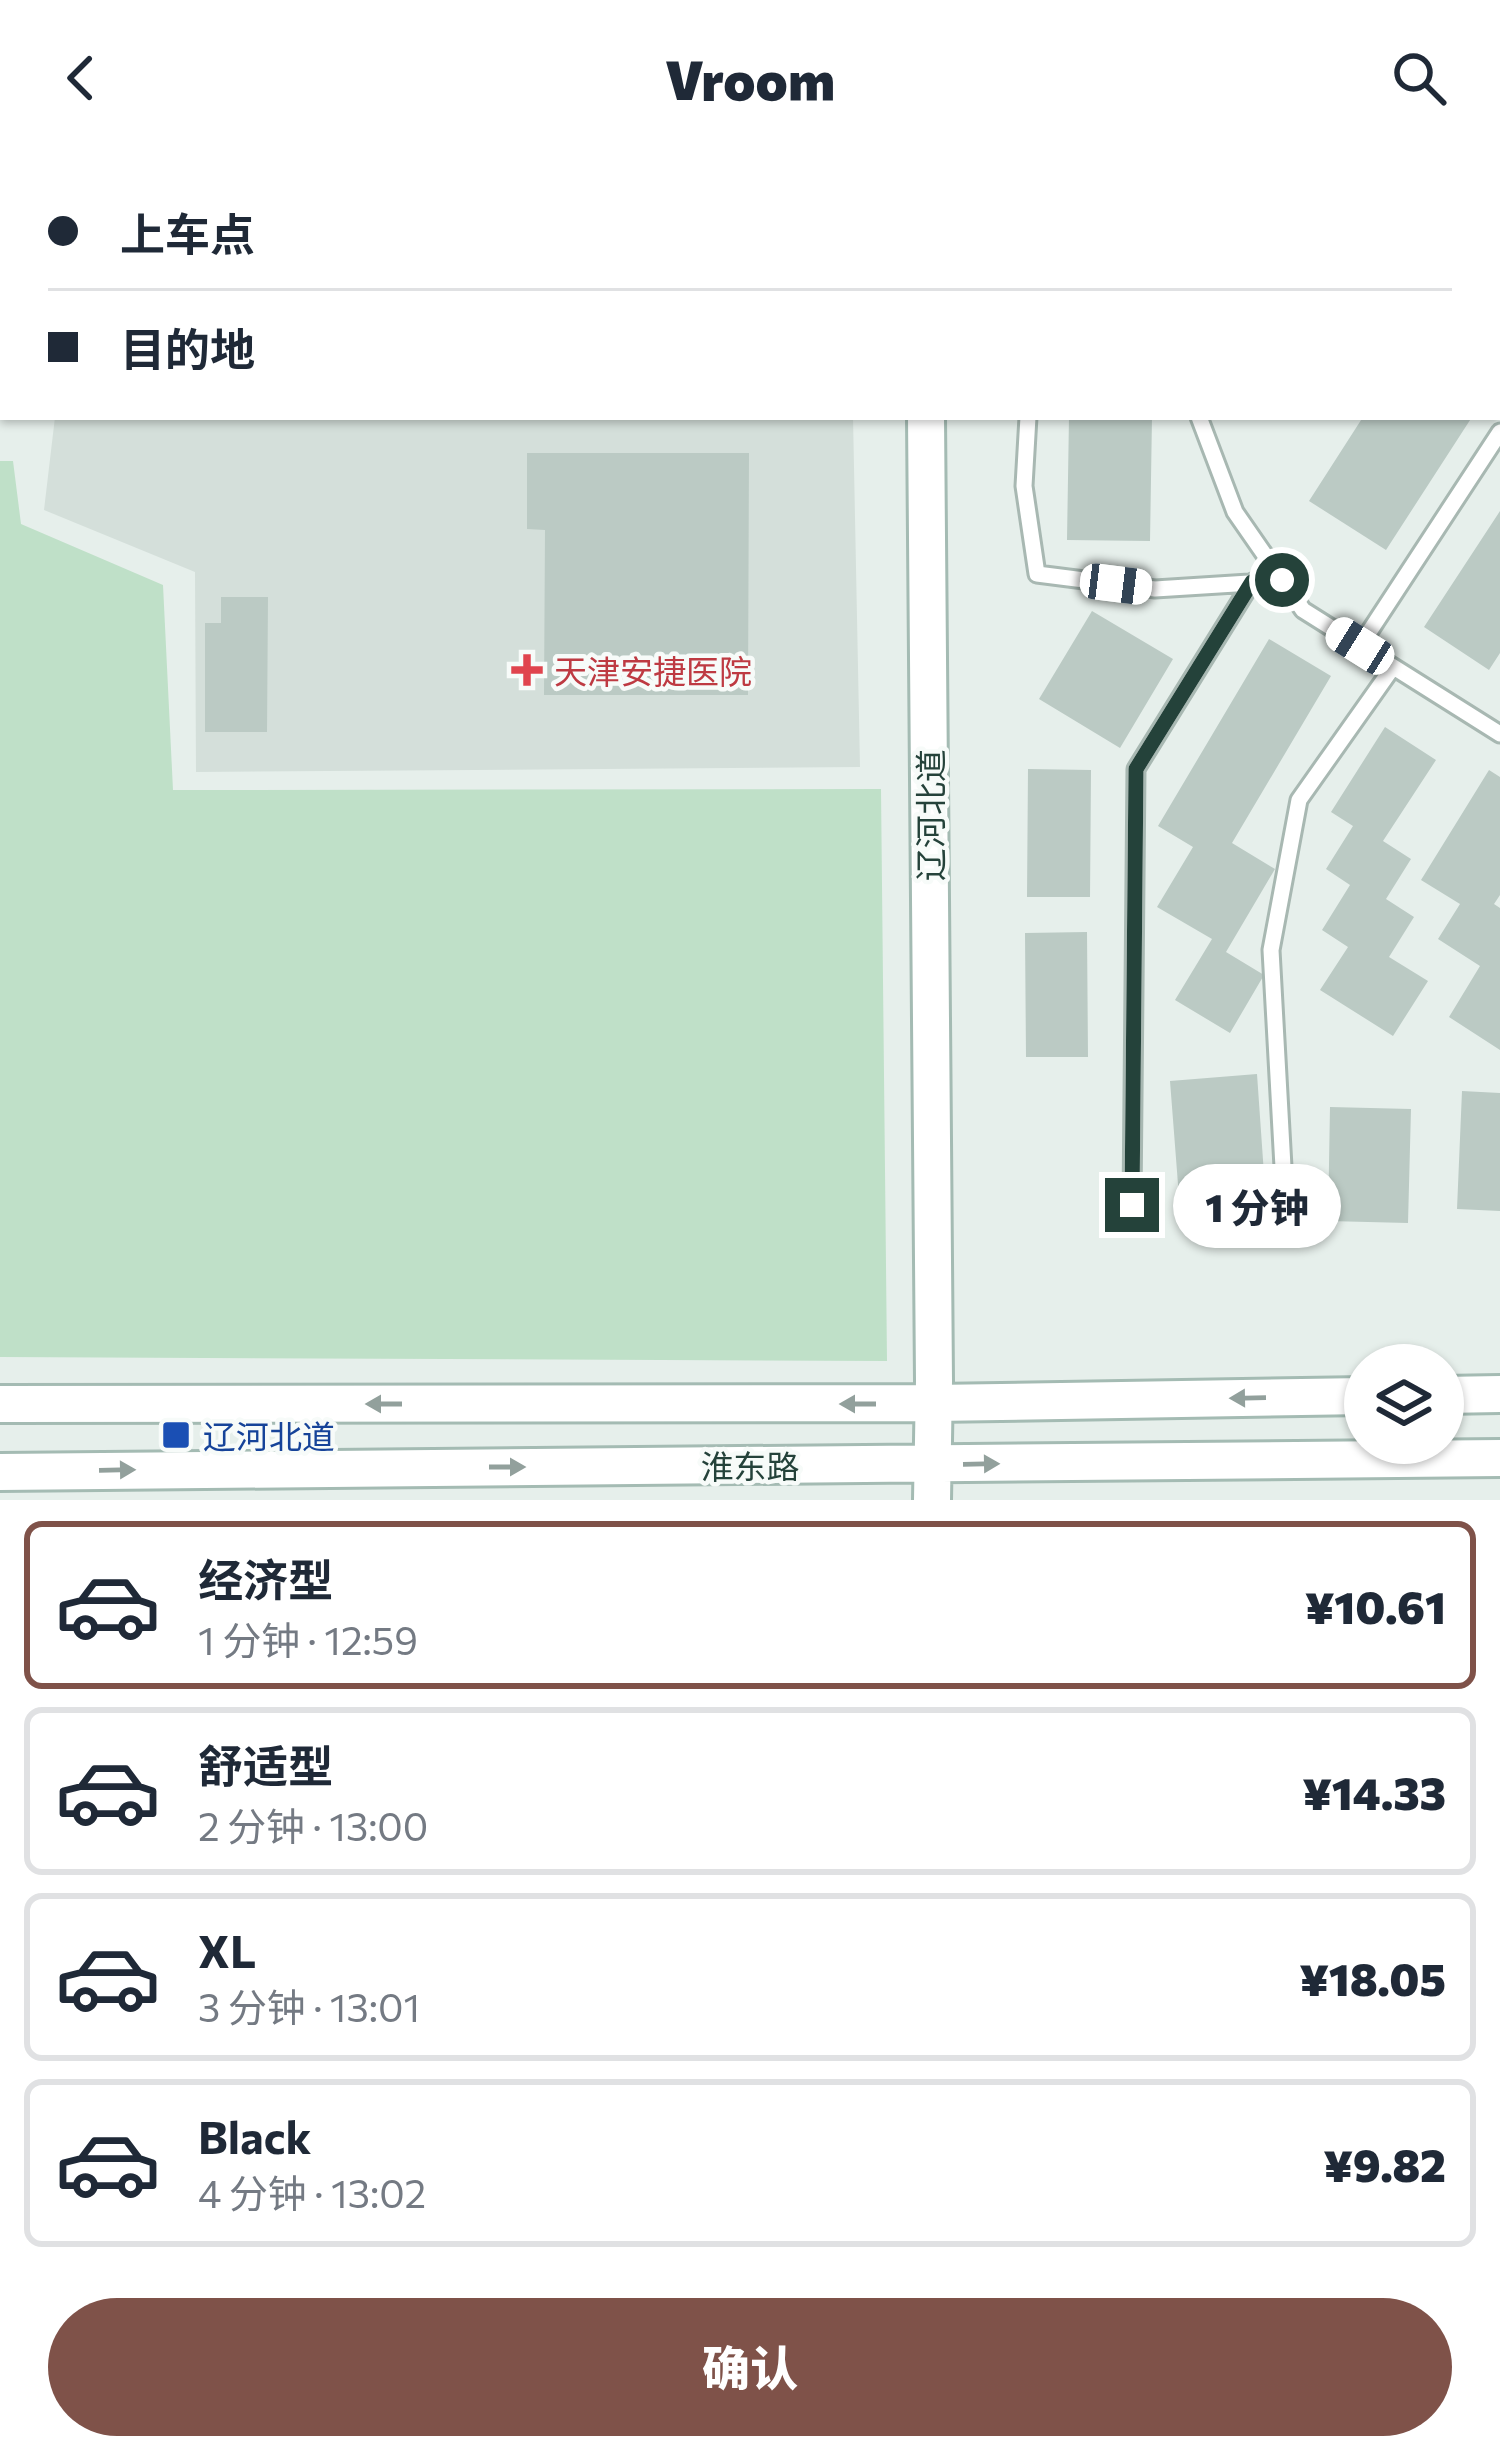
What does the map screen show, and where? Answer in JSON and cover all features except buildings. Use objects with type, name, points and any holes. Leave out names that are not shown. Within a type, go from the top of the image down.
[{"type":"main road","name":"辽河北道","points":[[926,420],[932,1482]]},
{"type":"main road","points":[[1464,1395],[1500,1394]]},
{"type":"main road","name":"淮东路","points":[[0,1404],[934,1403],[1344,1396]]},
{"type":"main road","name":"淮东路","points":[[0,1472],[203,1468],[932,1482],[1500,1458]]},
{"type":"lane","points":[[1028,420],[1024,486],[1037,574],[1155,589],[1282,580]]},
{"type":"lane","points":[[1200,420],[1235,512],[1303,610],[1500,734]]},
{"type":"lane","points":[[1360,646],[1500,432]]},
{"type":"lane","points":[[1132,1205],[1136,769],[1252,582]]},
{"type":"lane","points":[[1285,1203],[1271,950],[1299,800],[1394,667]]},
{"type":"shaded area","name":"天津安捷医院","points":[[55,420],[853,420],[860,767],[196,772],[195,572],[44,510]]},
{"type":"green space","points":[[0,461],[13,461],[21,524],[163,585],[173,790],[881,789],[887,1361],[0,1357]]},
{"type":"place","name":"天津安捷医院","points":[[527,670]]},
{"type":"place","name":"辽河北道","points":[[176,1435]]},
{"type":"route","points":[[1132,1205],[1136,769],[1252,582],[1282,580]]}]
